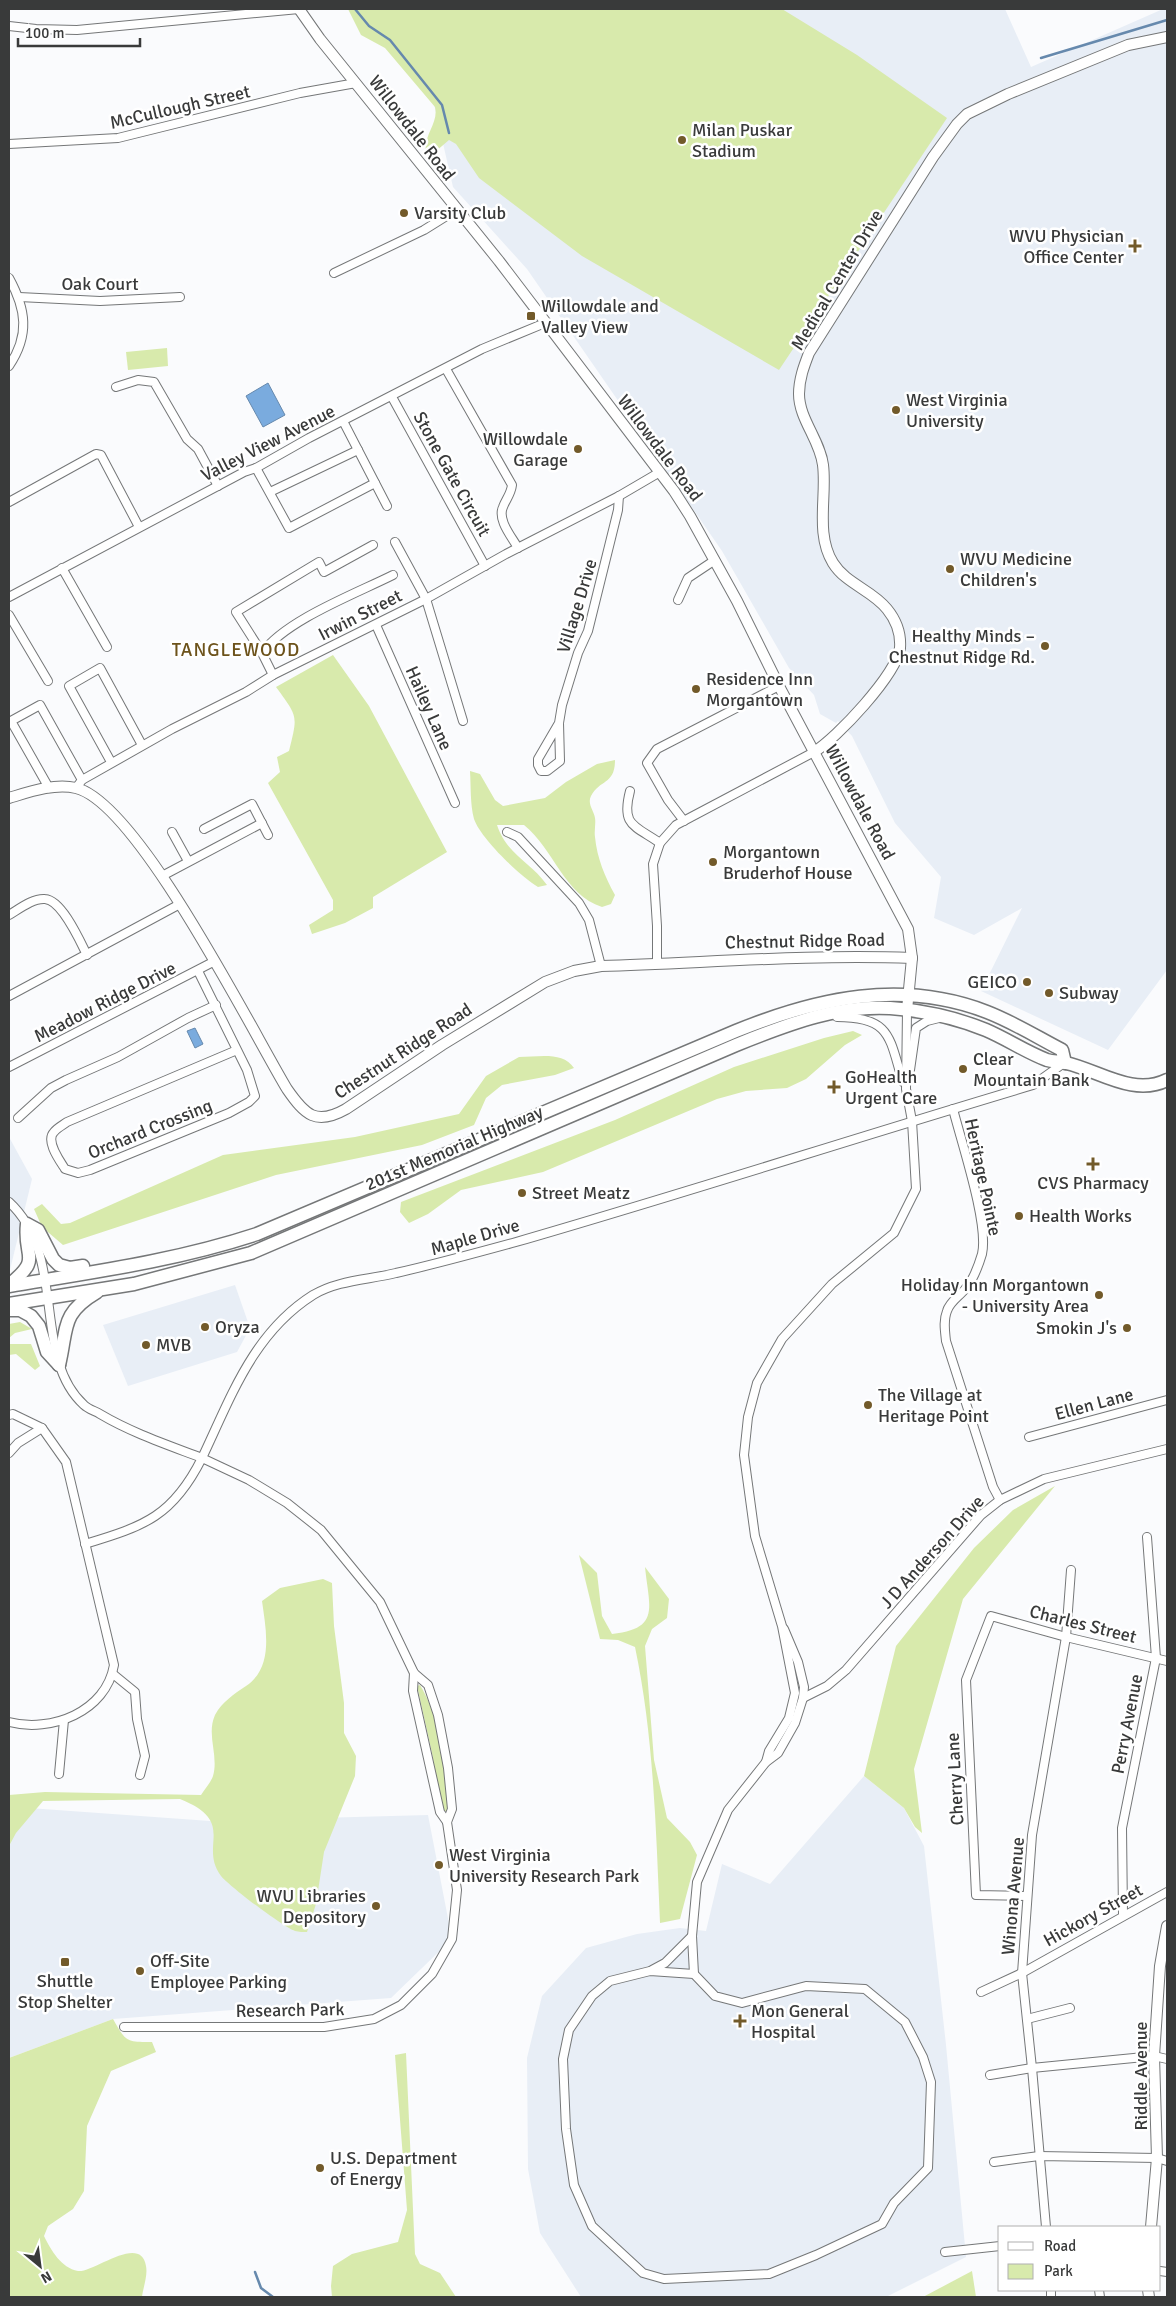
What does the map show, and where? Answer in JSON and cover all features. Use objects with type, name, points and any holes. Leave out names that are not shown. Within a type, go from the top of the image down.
[{"type":"main road","points":[[909,995],[956,1002],[988,1012],[1062,1050],[1065,1062]]},
{"type":"main road","name":"201st Memorial Highway","points":[[9,1285],[160,1261],[257,1234],[776,1015],[825,1001],[853,997],[909,995]]},
{"type":"main road","name":"201st Memorial Highway","points":[[9,1304],[143,1282],[251,1254],[736,1045],[785,1026],[813,1017],[866,1008],[907,1010]]},
{"type":"main road","points":[[907,1010],[946,1018],[985,1030],[1049,1061],[1065,1062],[1127,1084],[1166,1084]]},
{"type":"main road","points":[[9,1285],[23,1273],[29,1264],[30,1256],[25,1240],[27,1224],[38,1230],[53,1259],[59,1265],[70,1268],[135,1260],[160,1261]]},
{"type":"main road","points":[[59,1366],[67,1323],[72,1311],[103,1289]]},
{"type":"main road","points":[[9,1310],[20,1310],[31,1316],[39,1326],[47,1352],[59,1366]]},
{"type":"street","points":[[9,26],[77,30],[299,9]]},
{"type":"street","name":"Willowdale Road","points":[[299,9],[546,323],[616,417],[660,472],[690,516],[715,560],[779,686],[908,929],[912,958]]},
{"type":"street","name":"Medical Center Drive","points":[[814,752],[829,743],[868,699],[889,673],[900,649],[899,631],[888,610],[841,574],[827,551],[824,539],[825,481],[822,459],[805,419],[799,395],[800,381],[809,353],[933,157],[967,114],[1008,94],[1128,45],[1167,37]]},
{"type":"street","name":"McCullough Street","points":[[9,144],[118,138],[300,94],[356,83]]},
{"type":"street","points":[[334,274],[424,230],[456,210]]},
{"type":"street","points":[[9,278],[19,297],[24,314],[21,337],[9,366]]},
{"type":"street","name":"Oak Court","points":[[19,297],[100,302],[180,298]]},
{"type":"street","name":"Valley View Avenue","points":[[9,597],[244,472],[256,468],[482,349],[546,323]]},
{"type":"street","points":[[446,368],[512,485],[511,492],[501,510],[502,519],[518,548]]},
{"type":"street","points":[[116,387],[138,380],[154,382],[187,439],[198,449],[218,486]]},
{"type":"street","name":"Stone Gate Circuit","points":[[392,397],[485,566]]},
{"type":"street","points":[[343,421],[387,506]]},
{"type":"street","points":[[270,492],[358,450]]},
{"type":"street","points":[[9,502],[96,454],[102,455],[139,528]]},
{"type":"street","points":[[256,468],[289,528],[375,483]]},
{"type":"street","name":"Irwin Street","points":[[79,784],[111,762],[142,745],[246,692],[274,675],[426,599],[518,548],[619,496],[660,472]]},
{"type":"street","name":"Village Drive","points":[[559,723],[562,754],[560,761],[548,771],[541,771],[538,759],[559,723],[570,676],[588,632],[618,510],[619,496]]},
{"type":"street","points":[[395,542],[426,599],[463,721]]},
{"type":"street","points":[[274,675],[236,612],[319,562],[324,572],[373,545]]},
{"type":"street","points":[[678,600],[688,578],[715,560]]},
{"type":"street","points":[[62,568],[107,648]]},
{"type":"street","points":[[262,653],[270,642],[292,625],[393,575]]},
{"type":"street","points":[[9,616],[48,681]]},
{"type":"street","name":"Hailey Lane","points":[[376,625],[455,803]]},
{"type":"street","points":[[111,762],[69,686],[100,668],[142,745]]},
{"type":"street","points":[[684,821],[668,800],[647,763],[657,749],[779,686]]},
{"type":"street","points":[[49,788],[11,722],[40,705],[79,784]]},
{"type":"street","points":[[656,963],[657,926],[653,864],[660,843],[676,825],[814,752]]},
{"type":"street","name":"Chestnut Ridge Road","points":[[9,798],[49,788],[79,784],[106,805],[162,876],[180,904],[295,1101],[302,1109],[318,1118],[328,1117],[346,1109],[442,1045],[545,982],[574,971],[601,966],[656,963],[842,956],[912,958]]},
{"type":"street","points":[[630,791],[626,816],[633,825],[660,843]]},
{"type":"street","points":[[204,829],[252,804],[268,835]]},
{"type":"street","points":[[162,876],[262,823]]},
{"type":"street","points":[[172,832],[188,861]]},
{"type":"street","points":[[507,832],[518,837],[578,902],[590,920],[601,966]]},
{"type":"street","points":[[9,915],[36,901],[51,900],[63,913],[87,955]]},
{"type":"street","points":[[9,996],[180,904]]},
{"type":"street","points":[[906,1089],[907,1010],[912,958]]},
{"type":"street","name":"Meadow Ridge Drive","points":[[9,1067],[213,962]]},
{"type":"street","name":"Orchard Crossing","points":[[198,971],[237,1050],[254,1088],[255,1096],[249,1102],[229,1113],[90,1170],[78,1174],[65,1169],[52,1143],[52,1135],[67,1122],[237,1050]]},
{"type":"street","points":[[18,1118],[51,1088],[118,1057],[188,1018],[216,1005]]},
{"type":"street","points":[[766,1762],[769,1751],[789,1718],[794,1693],[782,1626],[755,1536],[744,1455],[748,1417],[757,1383],[782,1339],[828,1289],[894,1233],[916,1189],[912,1121],[906,1089],[889,1038],[879,1025],[856,1017],[813,1017]]},
{"type":"street","points":[[906,1089],[916,1028],[926,1021],[946,1018]]},
{"type":"street","name":"Maple Drive","points":[[85,1544],[126,1532],[167,1508],[182,1493],[202,1458],[255,1350],[274,1327],[320,1292],[348,1281],[382,1277],[434,1265],[562,1228],[1033,1085],[1065,1062]]},
{"type":"street","name":"Heritage Pointe","points":[[953,1109],[977,1202],[983,1238],[979,1264],[968,1287],[947,1310],[944,1323],[946,1341],[993,1487],[1000,1500]]},
{"type":"street","points":[[9,1202],[20,1212],[38,1246],[59,1366],[70,1387],[84,1405],[114,1423],[202,1458],[249,1480],[287,1503],[321,1530],[380,1602],[414,1673]]},
{"type":"street","name":"Ellen Lane","points":[[1029,1437],[1167,1400]]},
{"type":"street","points":[[9,1415],[13,1414],[42,1428],[66,1462],[85,1544],[100,1596],[114,1664],[113,1674],[100,1697],[78,1715],[64,1720],[26,1726],[9,1722]]},
{"type":"street","points":[[9,1453],[18,1443],[42,1428]]},
{"type":"street","name":"J D Anderson Drive","points":[[803,1698],[827,1686],[846,1670],[981,1514],[1000,1500],[1044,1479],[1167,1449]]},
{"type":"street","name":"Perry Avenue","points":[[1123,1915],[1122,1828],[1156,1658],[1146,1537]]},
{"type":"street","name":"Winona Avenue","points":[[1046,2226],[1022,1973],[1026,1896],[1032,1835],[1066,1637],[1071,1570]]},
{"type":"street","name":"Charles Street","points":[[991,1616],[1066,1637],[1167,1661]]},
{"type":"street","name":"Cherry Lane","points":[[991,1616],[966,1680],[976,1896],[1026,1896]]},
{"type":"street","points":[[692,1936],[665,1963],[650,1971],[610,1980],[592,1996],[569,2030],[563,2059],[566,2129],[574,2185],[592,2226],[643,2273],[664,2279],[769,2274],[816,2255],[882,2224],[894,2203],[928,2168],[931,2082],[923,2057],[905,2022],[865,1989],[806,1986],[742,2004],[715,1996],[694,1974],[692,1936],[697,1882],[728,1810],[766,1762],[778,1753],[796,1723],[803,1698],[804,1687],[798,1662],[782,1626]]},
{"type":"street","name":"Research Park","points":[[414,1673],[428,1685],[438,1715],[450,1785],[452,1809],[447,1822]]},
{"type":"street","name":"Research Park","points":[[124,2027],[324,2027],[374,2019],[401,2005],[432,1974],[452,1939],[457,1890],[447,1822],[440,1812],[413,1691],[414,1673]]},
{"type":"street","points":[[113,1674],[135,1692],[137,1719],[145,1756],[140,1775]]},
{"type":"street","points":[[794,1693],[804,1687],[827,1686]]},
{"type":"street","points":[[794,1693],[803,1698]]},
{"type":"street","points":[[59,1774],[64,1720]]},
{"type":"street","name":"Hickory Street","points":[[981,1992],[1022,1973],[1167,1892]]},
{"type":"street","name":"Riddle Avenue","points":[[1150,2226],[1162,2160],[1154,2056],[1167,1926]]},
{"type":"street","points":[[650,1971],[694,1974]]},
{"type":"street","points":[[1027,2019],[1070,2008]]},
{"type":"street","points":[[990,2075],[1032,2068],[1154,2056],[1167,2059]]},
{"type":"street","points":[[994,2162],[1039,2156],[1162,2160]]},
{"type":"street","points":[[946,2252],[998,2246]]},
{"type":"shaded area","name":"West Virginia University","points":[[380,9],[1005,9],[1031,67],[1163,9],[1167,9],[1167,970],[1108,1050],[981,991],[1022,908],[974,935],[934,918],[941,877],[895,823],[852,736],[838,721],[836,723],[820,714],[814,695],[789,668],[722,551],[527,269],[453,187],[422,52]]},
{"type":"shaded area","points":[[9,1137],[32,1179],[9,1274]]},
{"type":"shaded area","points":[[235,1285],[250,1328],[237,1352],[128,1386],[103,1325]]},
{"type":"shaded area","name":"Mon General Hospital","points":[[864,1776],[904,1808],[924,1846],[946,2045],[966,2257],[886,2297],[581,2297],[540,2233],[528,2169],[527,2058],[542,1996],[586,1948],[637,1934],[680,1928],[706,1931],[722,1864],[770,1884]]},
{"type":"shaded area","points":[[29,1808],[210,1821],[428,1815],[452,1939],[391,1998],[113,2019],[9,2058],[9,1840]]},
{"type":"green space","points":[[348,9],[782,9],[857,55],[947,118],[779,370],[582,256],[479,178],[456,144],[449,140],[435,152],[426,152],[427,140],[436,113],[435,107],[385,48],[361,35]]},
{"type":"green space","points":[[167,348],[168,366],[128,370],[126,352]]},
{"type":"green space","points":[[333,655],[369,706],[447,852],[373,897],[373,908],[345,923],[312,934],[309,925],[333,910],[333,900],[268,783],[280,772],[277,757],[289,751],[295,723],[289,705],[276,687]]},
{"type":"green space","points":[[615,760],[613,774],[595,791],[590,799],[595,818],[596,845],[605,874],[615,895],[611,904],[602,907],[589,901],[578,892],[544,846],[524,825],[497,825],[507,844],[547,885],[538,887],[521,875],[484,837],[474,819],[470,771],[480,774],[495,800],[503,806],[545,798],[566,782],[597,764]]},
{"type":"green space","points":[[853,1031],[862,1035],[845,1045],[806,1079],[787,1088],[746,1091],[717,1099],[543,1172],[461,1190],[428,1214],[409,1223],[400,1212],[401,1202],[615,1120],[734,1067],[824,1038]]},
{"type":"green space","points":[[519,1057],[557,1057],[563,1059],[574,1068],[555,1075],[502,1085],[486,1098],[474,1125],[422,1145],[276,1175],[63,1245],[42,1227],[34,1209],[42,1204],[61,1224],[70,1223],[223,1155],[355,1137],[459,1114],[486,1076]]},
{"type":"green space","points":[[20,1322],[32,1329],[15,1333],[9,1338],[9,1324]]},
{"type":"green space","points":[[9,1344],[31,1344],[40,1366],[35,1370],[16,1354],[9,1355]]},
{"type":"green space","points":[[1055,1486],[963,1599],[914,1769],[922,1833],[915,1827],[904,1808],[864,1776],[896,1646],[974,1548],[1013,1510]]},
{"type":"green space","points":[[579,1555],[597,1573],[602,1616],[612,1634],[628,1631],[638,1627],[645,1621],[649,1604],[645,1567],[669,1599],[667,1618],[652,1629],[645,1646],[654,1760],[667,1818],[690,1842],[697,1855],[680,1919],[660,1923],[650,1750],[635,1647],[618,1640],[600,1639]]},
{"type":"green space","points":[[323,1579],[332,1583],[334,1626],[344,1703],[344,1733],[356,1756],[355,1776],[324,1852],[316,1904],[307,1932],[295,1931],[279,1922],[245,1897],[221,1876],[215,1865],[213,1854],[214,1834],[208,1816],[180,1799],[43,1801],[16,1833],[9,1846],[9,1795],[45,1792],[201,1795],[213,1776],[215,1760],[212,1730],[215,1715],[225,1702],[255,1678],[261,1669],[266,1647],[262,1601],[280,1588]]},
{"type":"green space","points":[[420,1685],[433,1712],[442,1746],[447,1781],[447,1811],[444,1811],[440,1801],[432,1753],[417,1686]]},
{"type":"green space","points":[[113,2019],[124,2036],[132,2041],[152,2042],[156,2052],[111,2071],[87,2126],[84,2191],[73,2209],[48,2226],[44,2236],[53,2252],[62,2262],[66,2266],[78,2271],[126,2254],[135,2253],[142,2257],[146,2266],[146,2277],[142,2297],[9,2297],[9,2058]]},
{"type":"green space","points":[[406,2053],[415,2254],[420,2264],[440,2273],[456,2297],[332,2297],[333,2266],[352,2254],[398,2242],[407,2210],[395,2055]]},
{"type":"green space","points":[[972,2271],[976,2297],[923,2297]]},
{"type":"water","points":[[268,383],[285,415],[263,427],[246,396]]},
{"type":"water","points":[[195,1028],[203,1044],[195,1048],[187,1031]]},
{"type":"waterway","points":[[355,9],[369,26],[390,40],[442,105],[449,133]]},
{"type":"waterway","points":[[1041,58],[1167,20]]},
{"type":"waterway","points":[[255,2272],[261,2288],[273,2297]]},
{"type":"place","name":"Milan Puskar Stadium","points":[[682,140]]},
{"type":"place","name":"Varsity Club","points":[[404,213]]},
{"type":"place","name":"WVU Physician Office Center","points":[[1135,246]]},
{"type":"place","name":"Willowdale and Valley View","points":[[531,316]]},
{"type":"place","name":"West Virginia University","points":[[896,410]]},
{"type":"place","name":"Willowdale Garage","points":[[578,449]]},
{"type":"place","name":"WVU Medicine Children's","points":[[950,569]]},
{"type":"place","name":"Healthy Minds – Chestnut Ridge Rd.","points":[[1045,646]]},
{"type":"place","name":"Residence Inn Morgantown","points":[[696,689]]},
{"type":"place","name":"Morgantown Bruderhof House","points":[[713,862]]},
{"type":"place","name":"GEICO","points":[[1027,982]]},
{"type":"place","name":"Subway","points":[[1049,993]]},
{"type":"place","name":"Clear Mountain Bank","points":[[963,1069]]},
{"type":"place","name":"GoHealth Urgent Care","points":[[834,1087]]},
{"type":"place","name":"CVS Pharmacy","points":[[1093,1164]]},
{"type":"place","name":"Street Meatz","points":[[522,1193]]},
{"type":"place","name":"Health Works","points":[[1019,1216]]},
{"type":"place","name":"Holiday Inn Morgantown - University Area","points":[[1099,1295]]},
{"type":"place","name":"Oryza","points":[[205,1327]]},
{"type":"place","name":"Smokin J's","points":[[1127,1328]]},
{"type":"place","name":"MVB","points":[[146,1345]]},
{"type":"place","name":"The Village at Heritage Point","points":[[868,1405]]},
{"type":"place","name":"West Virginia University Research Park","points":[[439,1865]]},
{"type":"place","name":"WVU Libraries Depository","points":[[376,1906]]},
{"type":"place","name":"Shuttle Stop Shelter","points":[[65,1962]]},
{"type":"place","name":"Off-Site Employee Parking","points":[[140,1971]]},
{"type":"place","name":"Mon General Hospital","points":[[740,2021]]},
{"type":"place","name":"U.S. Department of Energy","points":[[320,2168]]},
{"type":"district","name":"TANGLEWOOD","points":[[236,649]]}]
